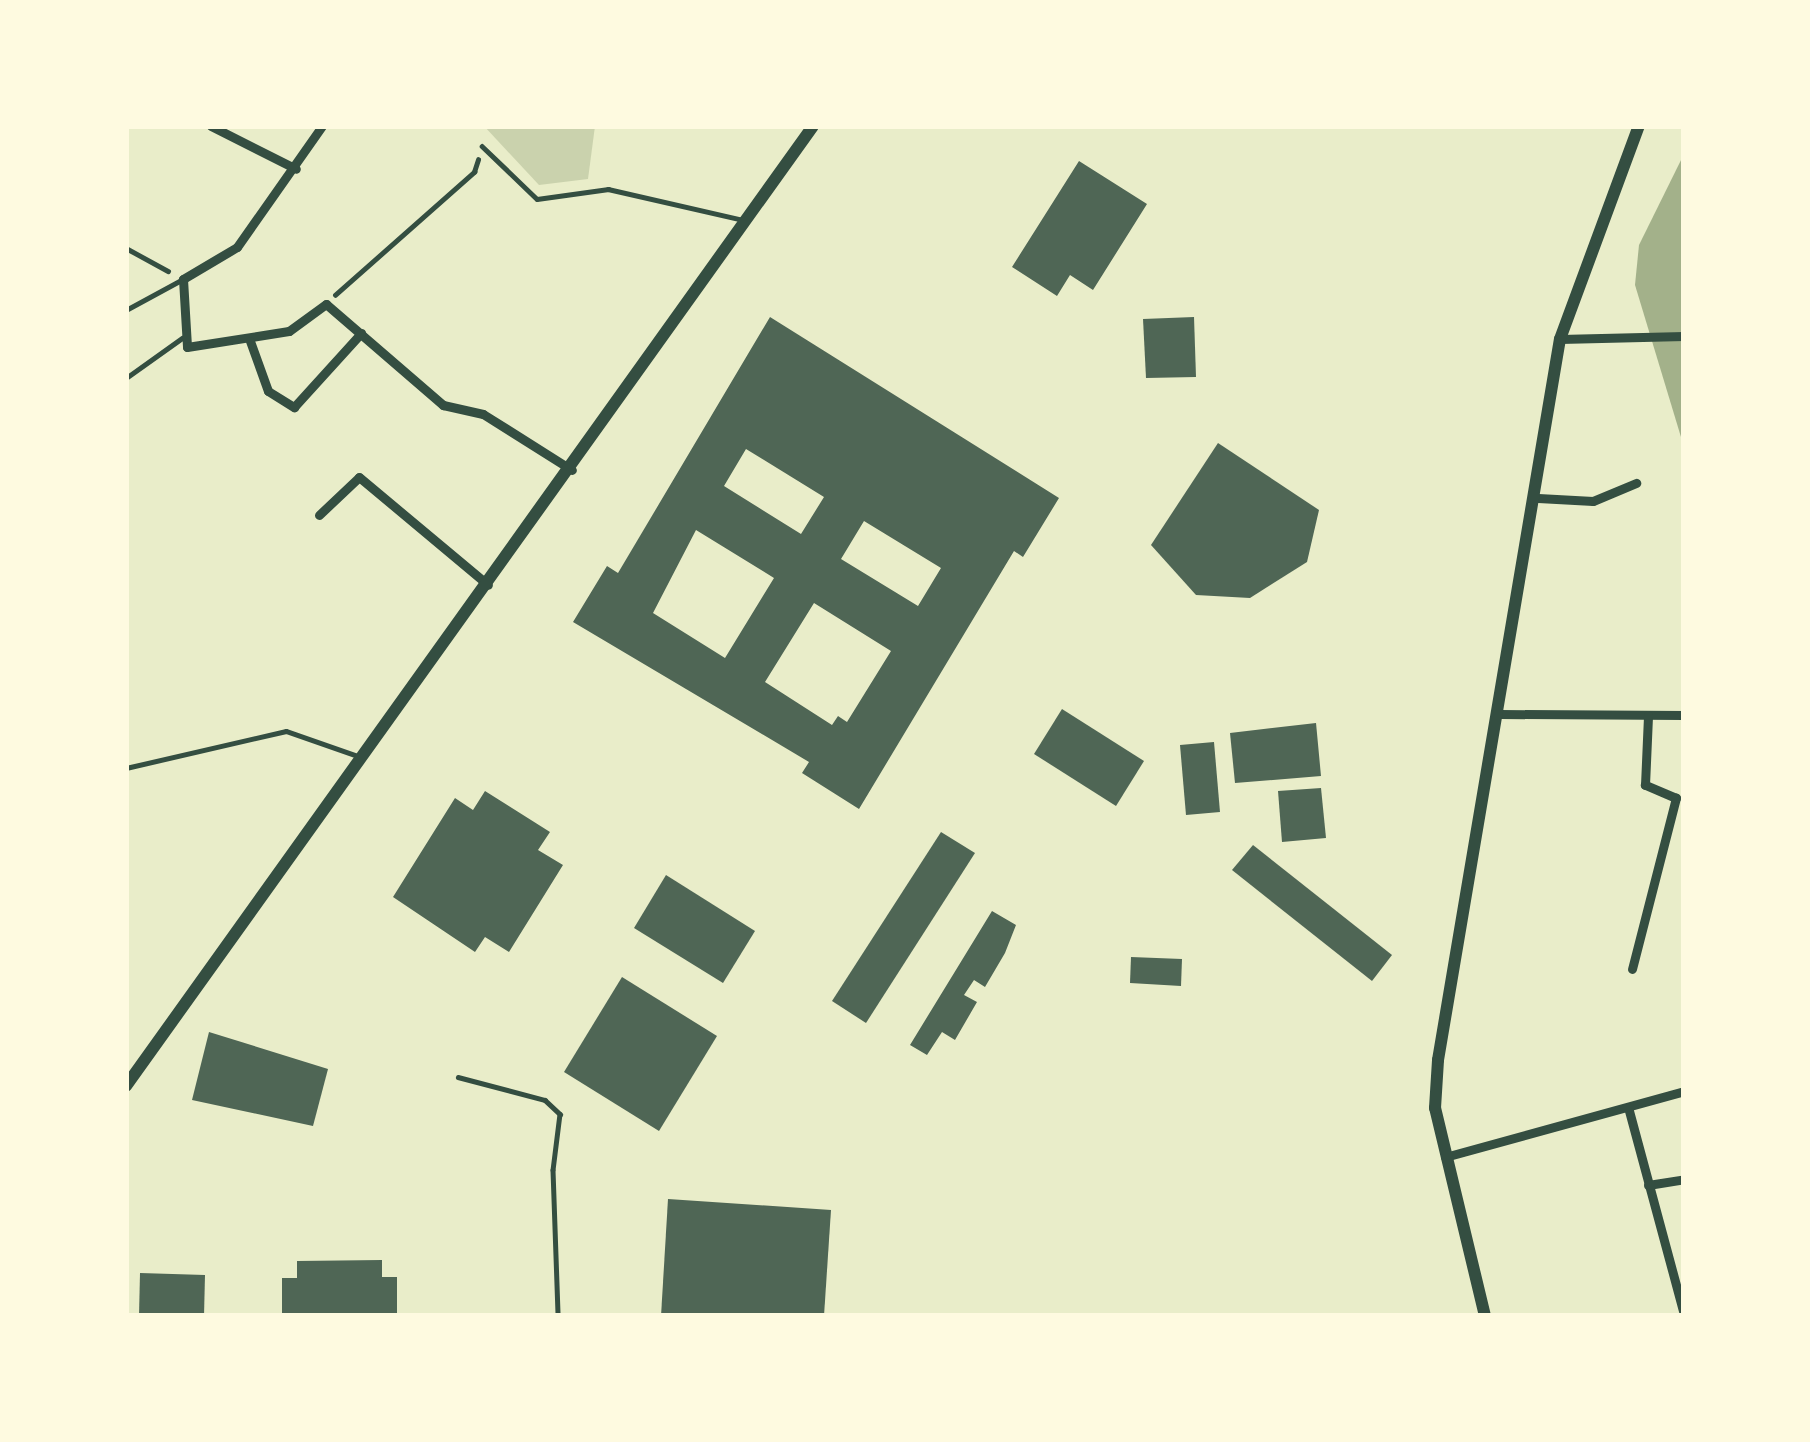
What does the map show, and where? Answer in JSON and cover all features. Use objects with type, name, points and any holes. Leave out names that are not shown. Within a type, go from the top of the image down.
[{"type":"street","points":[[211,126],[296,169]]},
{"type":"street","points":[[322,126],[237,247],[183,279],[190,317],[182,338],[187,347],[250,341],[289,331],[326,304],[443,405],[483,414],[572,470]]},
{"type":"street","points":[[126,1086],[358,756],[572,470],[813,126]]},
{"type":"street","points":[[1484,1316],[1435,1108],[1438,1060],[1538,498],[1560,339],[1639,126]]},
{"type":"street","points":[[250,341],[268,391],[294,407],[361,333]]},
{"type":"street","points":[[1560,339],[1684,336]]},
{"type":"street","points":[[319,515],[359,477],[488,585]]},
{"type":"street","points":[[1538,498],[1593,501],[1636,483]]},
{"type":"street","points":[[1500,713],[1684,715]]},
{"type":"street","points":[[1632,969],[1676,798],[1645,785],[1648,715]]},
{"type":"street","points":[[1445,1157],[1684,1091]]},
{"type":"street","points":[[1628,1107],[1684,1315]]},
{"type":"street","points":[[1648,1185],[1684,1179]]},
{"type":"lane","points":[[482,146],[537,199],[608,189],[749,221]]},
{"type":"lane","points":[[126,310],[183,279]]},
{"type":"lane","points":[[126,378],[182,338]]},
{"type":"lane","points":[[126,768],[286,731],[358,756]]},
{"type":"lane","points":[[458,1077],[545,1100],[560,1114],[553,1170],[558,1316]]},
{"type":"path","points":[[326,304],[474,172],[482,146]]},
{"type":"path","points":[[126,248],[183,279]]},
{"type":"shaded area","points":[[484,126],[595,126],[588,179],[539,185]]},
{"type":"shaded area","points":[[1684,154],[1684,447],[1635,285],[1639,245]]},
{"type":"building","points":[[1079,161],[1147,204],[1093,290],[1070,275],[1057,296],[1012,267]]},
{"type":"building","points":[[770,317],[1059,498],[1023,557],[1014,551],[859,809],[802,773],[809,762],[573,622],[607,566],[618,573]],"holes":[[[746,449],[824,497],[801,534],[724,486]],[[864,521],[941,568],[918,606],[841,559]],[[696,530],[774,578],[725,658],[653,613]],[[814,603],[891,651],[847,722],[838,716],[832,725],[765,682]]]},
{"type":"building","points":[[1194,317],[1196,377],[1146,378],[1143,319]]},
{"type":"building","points":[[1218,443],[1319,510],[1307,562],[1250,598],[1196,595],[1151,545]]},
{"type":"building","points":[[1062,709],[1144,761],[1116,806],[1034,754]]},
{"type":"building","points":[[1316,723],[1321,776],[1235,783],[1230,733]]},
{"type":"building","points":[[1214,742],[1220,812],[1186,815],[1180,745]]},
{"type":"building","points":[[1321,788],[1326,838],[1282,842],[1278,791]]},
{"type":"building","points":[[485,791],[550,832],[538,850],[563,865],[509,952],[485,937],[475,952],[393,897],[455,798],[473,810]]},
{"type":"building","points":[[941,832],[975,853],[866,1023],[832,1001]]},
{"type":"building","points":[[1253,845],[1392,955],[1372,981],[1232,870]]},
{"type":"building","points":[[666,875],[755,931],[723,983],[634,928]]},
{"type":"building","points":[[992,911],[1016,925],[1005,953],[985,987],[974,980],[964,995],[977,1002],[955,1040],[942,1032],[927,1055],[910,1045]]},
{"type":"building","points":[[1131,957],[1182,959],[1181,986],[1130,983]]},
{"type":"building","points":[[622,977],[717,1036],[659,1131],[564,1072]]},
{"type":"building","points":[[209,1032],[328,1069],[313,1126],[192,1100]]},
{"type":"building","points":[[668,1199],[831,1210],[824,1316],[661,1316]]},
{"type":"building","points":[[382,1260],[382,1277],[397,1277],[397,1316],[282,1316],[282,1278],[297,1278],[297,1261]]},
{"type":"building","points":[[140,1273],[205,1275],[204,1316],[139,1316]]}]
